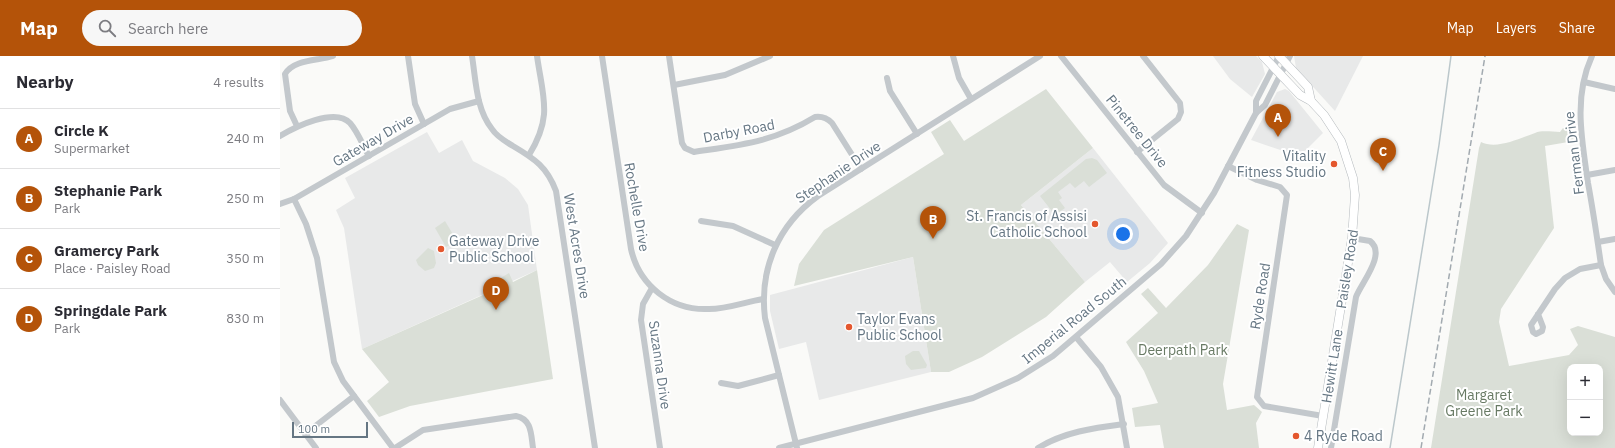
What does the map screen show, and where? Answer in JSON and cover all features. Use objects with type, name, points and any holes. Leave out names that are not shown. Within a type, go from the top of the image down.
[{"type":"main road","name":"Paisley Road","points":[[1263,56],[1300,95],[1311,101],[1333,126],[1342,141],[1348,159],[1355,195],[1352,238],[1318,448]]},
{"type":"main road","name":"Paisley Road","points":[[1279,56],[1288,60],[1308,87],[1311,101]]},
{"type":"street","points":[[297,126],[290,111],[285,74],[289,67],[297,64],[333,56]]},
{"type":"street","points":[[408,56],[415,104],[424,124]]},
{"type":"street","name":"West Acres Drive","points":[[472,56],[479,101],[484,116],[492,130],[502,139],[529,155],[546,170],[556,191],[595,448]]},
{"type":"street","points":[[529,155],[544,126],[545,111],[537,56]]},
{"type":"street","name":"Rochelle Drive","points":[[602,56],[631,249],[638,270],[652,288],[677,304],[698,309],[717,308],[763,299]]},
{"type":"street","name":"Darby Road","points":[[669,56],[682,143],[689,151],[694,152],[762,142],[783,135],[815,117],[820,116],[828,119],[832,123],[861,169]]},
{"type":"street","points":[[674,85],[725,75],[770,56]]},
{"type":"street","points":[[953,56],[959,78],[972,99]]},
{"type":"street","name":"Stephanie Drive","points":[[797,446],[765,318],[763,299],[767,269],[775,245],[790,223],[805,207],[861,169],[1040,56]]},
{"type":"street","name":"Pinetree Drive","points":[[1062,56],[1164,185],[1202,213]]},
{"type":"street","points":[[1137,152],[1178,120],[1181,112],[1180,103],[1143,56]]},
{"type":"street","name":"Imperial Road South","points":[[1256,113],[1256,101],[1279,56]]},
{"type":"street","name":"Ferman Drive","points":[[1592,56],[1584,82],[1580,116],[1587,175],[1601,265],[1606,279],[1615,292]]},
{"type":"street","name":"Imperial Road South","points":[[779,448],[797,446],[973,398],[1018,378],[1052,356],[1165,260],[1186,236],[1202,213],[1256,113],[1265,105],[1288,60]]},
{"type":"street","points":[[887,78],[890,90],[917,134]]},
{"type":"street","points":[[1584,82],[1615,89]]},
{"type":"street","name":"Gateway Drive","points":[[280,204],[294,199],[424,124],[459,106],[479,101]]},
{"type":"street","points":[[280,136],[297,126],[337,117],[344,119],[350,124],[369,156]]},
{"type":"street","name":"Ryde Road","points":[[1228,166],[1257,180],[1280,186],[1287,195],[1257,397],[1264,406],[1323,416]]},
{"type":"street","points":[[1587,175],[1615,170]]},
{"type":"street","points":[[294,199],[306,224],[314,247],[334,362],[343,381],[394,448],[423,430],[516,416],[521,417],[529,424],[533,448]]},
{"type":"street","points":[[701,221],[732,226],[775,245]]},
{"type":"street","name":"Hewitt Lane","points":[[1331,448],[1356,297],[1361,285],[1371,269],[1376,255],[1376,249],[1370,241],[1352,238]]},
{"type":"street","points":[[1598,242],[1615,239]]},
{"type":"street","points":[[1538,314],[1554,289],[1565,278],[1580,269],[1601,265]]},
{"type":"street","name":"Suzanna Drive","points":[[652,288],[643,304],[641,320],[660,448]]},
{"type":"street","points":[[1076,337],[1101,367],[1118,397],[1124,424],[1127,448]]},
{"type":"street","points":[[722,383],[738,386],[779,375]]},
{"type":"street","points":[[306,434],[354,396]]},
{"type":"street","points":[[280,400],[316,448]]},
{"type":"street","points":[[1038,448],[1051,440],[1075,432],[1124,424]]},
{"type":"shaded area","points":[[1213,56],[1256,56],[1262,62],[1265,74],[1252,97],[1230,79]]},
{"type":"shaded area","points":[[1294,56],[1363,56],[1335,111],[1296,68]]},
{"type":"shaded area","points":[[1285,89],[1289,91],[1323,133],[1298,158],[1295,155],[1251,140],[1277,92]]},
{"type":"shaded area","name":"Gateway Drive Public School","points":[[427,132],[439,153],[462,140],[473,161],[505,178],[518,189],[528,205],[537,270],[362,349],[344,228],[336,210],[355,198],[345,178]]},
{"type":"shaded area","name":"St. Francis of Assisi Catholic School","points":[[1093,148],[1168,243],[1150,263],[1127,282],[1110,262],[1085,282],[1021,205]]},
{"type":"shaded area","name":"Taylor Evans Public School","points":[[913,257],[931,372],[819,400],[806,342],[779,349],[770,311],[770,295]]},
{"type":"green space","points":[[1046,89],[1093,148],[1021,205],[1085,282],[1046,317],[982,357],[949,372],[931,372],[913,257],[794,286],[799,264],[824,230],[944,154],[931,132],[950,120],[964,141]]},
{"type":"green space","name":"Margaret Greene Park","points":[[1570,127],[1574,141],[1545,146],[1554,228],[1501,309],[1499,322],[1509,366],[1569,355],[1578,345],[1570,329],[1578,326],[1615,337],[1615,448],[1431,448],[1481,142],[1494,145],[1516,140],[1538,132],[1560,132],[1563,128]]},
{"type":"green space","points":[[1092,158],[1097,160],[1107,173],[1089,187],[1084,181],[1075,188],[1070,183],[1058,192],[1062,198],[1059,200],[1065,208],[1055,215],[1040,196],[1086,159]]},
{"type":"green space","points":[[445,221],[457,241],[446,247],[435,228]]},
{"type":"green space","name":"Deerpath Park","points":[[1237,224],[1249,230],[1223,384],[1227,410],[1254,405],[1262,412],[1256,423],[1259,448],[1164,448],[1160,425],[1135,427],[1132,408],[1158,403],[1144,371],[1126,342],[1158,313],[1141,294],[1148,288],[1166,308],[1208,265]]},
{"type":"green space","points":[[428,248],[434,251],[436,263],[434,268],[425,271],[418,265],[416,260]]},
{"type":"green space","points":[[537,270],[553,379],[410,406],[379,417],[367,401],[389,382],[362,349],[483,295],[491,284],[509,273],[513,282]]},
{"type":"green space","points":[[913,351],[919,351],[927,365],[926,368],[911,370],[906,364],[905,356]]},
{"type":"waterway","points":[[1390,448],[1439,145],[1451,56]]},
{"type":"railway","points":[[1421,448],[1485,56]]},
{"type":"place","name":"Circle K","points":[[1278,137]]},
{"type":"place","name":"Vitality Fitness Studio","points":[[1334,164]]},
{"type":"place","name":"Gramercy Park","points":[[1383,171]]},
{"type":"place","name":"St. Francis of Assisi Catholic School","points":[[1095,224]]},
{"type":"place","name":"Stephanie Park","points":[[933,239]]},
{"type":"place","name":"Gateway Drive Public School","points":[[441,249]]},
{"type":"place","name":"Springdale Park","points":[[496,310]]},
{"type":"place","name":"Taylor Evans Public School","points":[[849,327]]},
{"type":"place","name":"4 Ryde Road","points":[[1296,436]]}]
